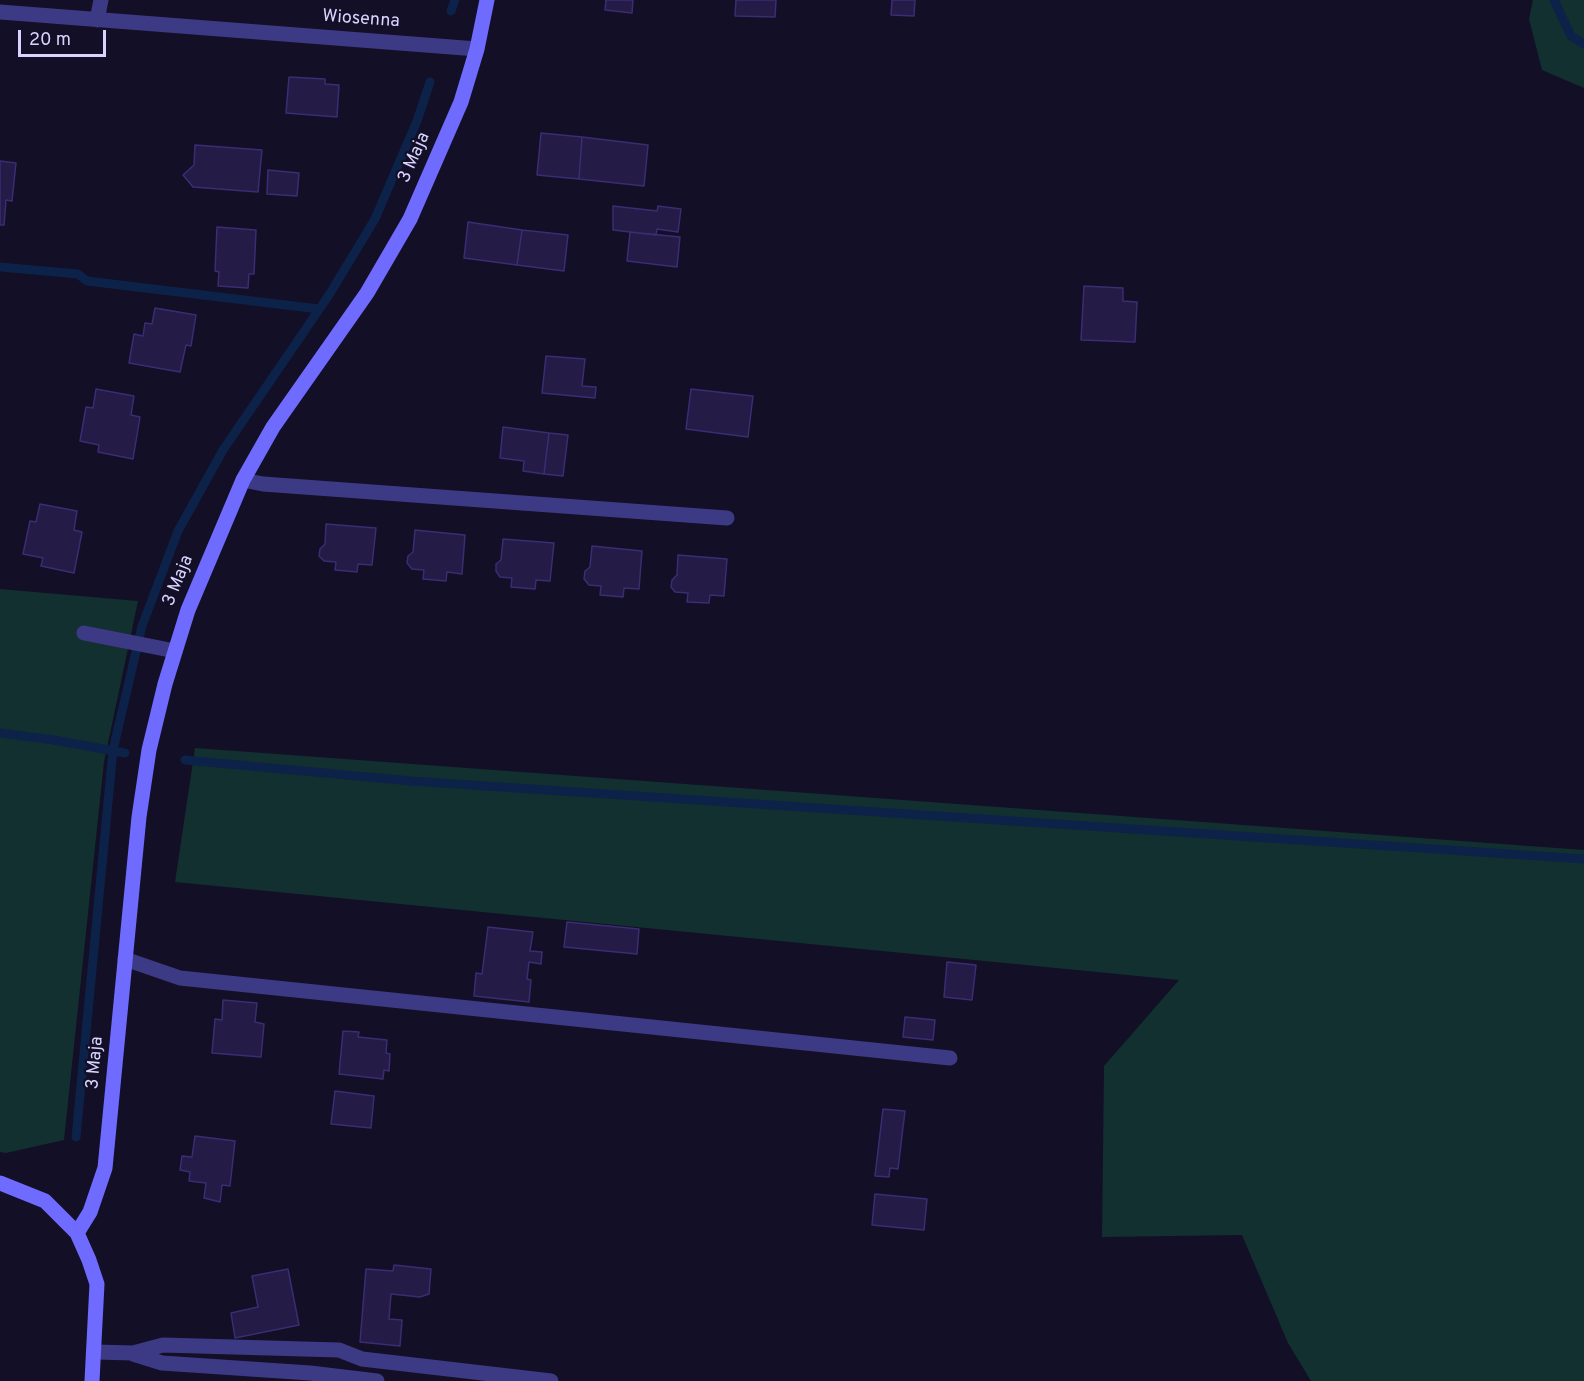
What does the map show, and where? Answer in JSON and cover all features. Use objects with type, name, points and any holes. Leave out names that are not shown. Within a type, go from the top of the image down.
[{"type":"street","points":[[97,20],[101,0]]},
{"type":"street","name":"3 Maja","points":[[76,1233],[90,1212],[105,1168],[139,817],[148,750],[188,610],[243,480],[273,427],[368,293],[410,219],[461,102],[477,49],[487,0]]},
{"type":"street","name":"Wiosenna","points":[[0,12],[477,49]]},
{"type":"street","points":[[243,480],[263,484],[727,518]]},
{"type":"street","points":[[84,633],[175,651]]},
{"type":"street","points":[[125,959],[180,978],[950,1058]]},
{"type":"street","points":[[0,1183],[45,1201],[76,1233],[89,1260],[97,1284],[92,1381]]},
{"type":"street","points":[[94,1352],[133,1353],[163,1345],[339,1350],[363,1359],[550,1381]]},
{"type":"street","points":[[133,1353],[162,1363],[310,1373],[377,1381]]},
{"type":"green space","points":[[1533,0],[1584,0],[1584,88],[1542,70],[1529,19]]},
{"type":"green space","points":[[0,589],[138,601],[104,762],[64,1140],[6,1153],[0,1152]]},
{"type":"green space","points":[[195,748],[1584,850],[1584,1381],[1311,1381],[1288,1343],[1242,1235],[1102,1237],[1104,1066],[1179,980],[175,882]]},
{"type":"building","points":[[606,0],[633,0],[632,13],[605,10]]},
{"type":"building","points":[[736,0],[776,0],[775,17],[735,16]]},
{"type":"building","points":[[892,0],[915,0],[914,16],[891,15]]},
{"type":"building","points":[[289,77],[325,79],[325,84],[339,85],[337,117],[286,113]]},
{"type":"building","points":[[541,133],[582,137],[579,179],[537,175]]},
{"type":"building","points":[[582,137],[648,145],[644,186],[579,179]]},
{"type":"building","points":[[195,145],[262,150],[258,192],[193,187],[183,175],[194,165]]},
{"type":"building","points":[[0,161],[16,163],[12,201],[6,200],[4,225],[0,225]]},
{"type":"building","points":[[268,170],[299,173],[297,196],[267,194]]},
{"type":"building","points":[[613,206],[657,211],[658,206],[681,209],[678,232],[657,229],[656,235],[613,230]]},
{"type":"building","points":[[468,222],[522,230],[517,265],[464,258]]},
{"type":"building","points":[[217,227],[256,230],[254,274],[249,274],[248,288],[218,286],[219,272],[215,271]]},
{"type":"building","points":[[522,230],[568,235],[564,271],[517,265]]},
{"type":"building","points":[[630,232],[680,237],[677,267],[627,261]]},
{"type":"building","points":[[1084,286],[1123,288],[1123,301],[1137,302],[1135,342],[1081,340]]},
{"type":"building","points":[[155,308],[196,315],[191,346],[186,345],[180,372],[129,363],[134,334],[143,336],[145,323],[152,324]]},
{"type":"building","points":[[546,356],[585,359],[582,386],[596,387],[595,398],[542,393]]},
{"type":"building","points":[[96,389],[134,396],[131,415],[140,417],[133,459],[98,452],[99,445],[80,441],[86,407],[93,408]]},
{"type":"building","points":[[691,389],[753,396],[748,437],[686,429]]},
{"type":"building","points":[[503,427],[549,433],[544,474],[523,471],[524,461],[500,458]]},
{"type":"building","points":[[549,433],[568,435],[563,476],[544,474]]},
{"type":"building","points":[[40,504],[77,511],[74,530],[82,532],[74,573],[41,566],[43,558],[23,554],[30,521],[36,522]]},
{"type":"building","points":[[326,524],[376,528],[372,565],[358,564],[357,572],[335,570],[336,562],[324,561],[319,556],[320,549],[325,544]]},
{"type":"building","points":[[415,530],[465,535],[462,574],[447,572],[446,581],[423,579],[424,570],[412,569],[407,563],[408,556],[413,552]]},
{"type":"building","points":[[503,539],[554,543],[550,581],[536,580],[535,589],[511,587],[512,578],[500,577],[496,571],[496,564],[501,560]]},
{"type":"building","points":[[592,546],[642,551],[639,589],[624,588],[623,597],[600,595],[601,586],[589,585],[584,579],[585,571],[590,567]]},
{"type":"building","points":[[678,555],[727,559],[724,596],[710,595],[709,603],[687,602],[688,593],[675,592],[671,587],[672,580],[677,575]]},
{"type":"building","points":[[567,922],[639,929],[637,954],[564,947]]},
{"type":"building","points":[[488,927],[533,932],[530,951],[542,952],[541,964],[529,962],[527,979],[531,980],[529,1002],[474,996],[476,973],[482,974]]},
{"type":"building","points":[[947,962],[976,965],[972,1000],[944,997]]},
{"type":"building","points":[[223,1000],[257,1003],[255,1022],[264,1024],[261,1057],[212,1053],[215,1019],[222,1020]]},
{"type":"building","points":[[905,1017],[935,1020],[933,1040],[903,1037]]},
{"type":"building","points":[[343,1031],[359,1032],[358,1037],[387,1040],[386,1053],[390,1054],[389,1071],[384,1070],[383,1079],[339,1074]]},
{"type":"building","points":[[335,1091],[374,1096],[371,1128],[331,1124]]},
{"type":"building","points":[[883,1109],[905,1111],[898,1169],[890,1168],[889,1177],[875,1176]]},
{"type":"building","points":[[195,1136],[235,1141],[230,1186],[222,1185],[220,1202],[204,1198],[206,1183],[189,1181],[190,1172],[180,1170],[182,1156],[192,1157]]},
{"type":"building","points":[[875,1194],[927,1199],[924,1230],[872,1225]]},
{"type":"building","points":[[394,1265],[431,1269],[429,1294],[420,1297],[391,1294],[389,1319],[402,1320],[400,1346],[360,1342],[366,1269],[393,1271]]},
{"type":"building","points":[[288,1269],[299,1325],[235,1338],[231,1313],[258,1307],[252,1276]]},
{"type":"waterway","points":[[451,11],[455,0]]},
{"type":"waterway","points":[[1554,0],[1571,36],[1584,44]]},
{"type":"waterway","points":[[76,1137],[113,750],[142,626],[178,531],[223,450],[329,295],[375,219],[417,121],[430,82]]},
{"type":"waterway","points":[[0,267],[78,274],[87,281],[319,309]]},
{"type":"waterway","points":[[0,733],[125,753]]},
{"type":"waterway","points":[[185,760],[411,781],[1584,859]]}]
